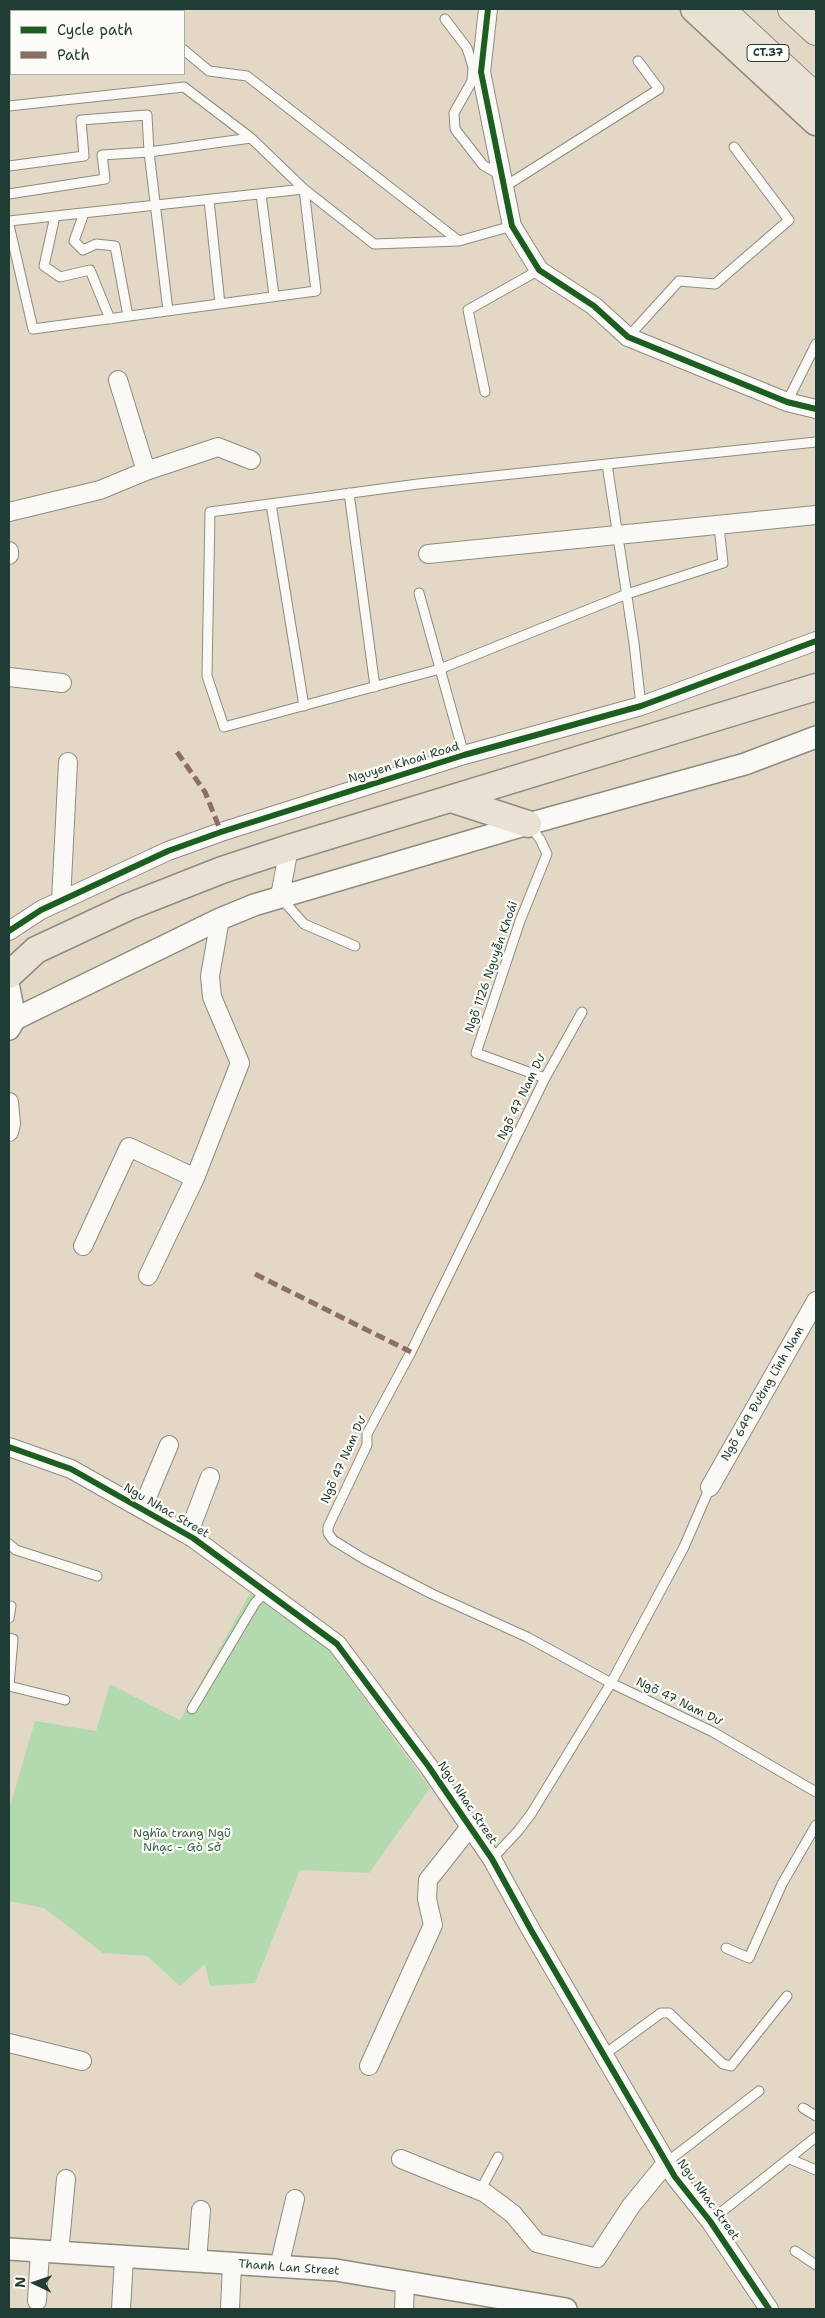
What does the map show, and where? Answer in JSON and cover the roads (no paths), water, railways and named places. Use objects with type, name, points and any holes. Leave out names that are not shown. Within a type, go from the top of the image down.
[{"type":"highway","name":"CT.37","points":[[720,9],[816,98]]},
{"type":"highway","points":[[792,9],[816,31]]},
{"type":"main road","points":[[694,9],[816,122]]},
{"type":"main road","points":[[9,975],[36,950],[128,908],[222,870],[816,687]]},
{"type":"main road","points":[[451,799],[528,824]]},
{"type":"street","points":[[488,9],[481,72],[512,226],[539,270],[594,306],[628,338],[787,402],[816,409]]},
{"type":"street","points":[[118,380],[146,471]]},
{"type":"street","points":[[9,512],[100,490],[146,471],[218,448],[251,460]]},
{"type":"street","points":[[428,554],[816,515]]},
{"type":"street","name":"Nguyen Khoai Road","points":[[9,931],[42,910],[168,851],[221,832],[464,756],[641,706],[816,641]]},
{"type":"street","points":[[9,677],[62,683]]},
{"type":"street","points":[[9,988],[12,1024],[220,919],[280,896],[528,824],[745,764],[816,737]]},
{"type":"street","points":[[61,901],[68,762]]},
{"type":"street","points":[[280,896],[289,848]]},
{"type":"street","points":[[148,1276],[195,1178],[240,1063],[212,997],[210,976],[220,919]]},
{"type":"street","points":[[9,1102],[11,1124],[9,1132]]},
{"type":"street","points":[[83,1246],[130,1147],[195,1178]]},
{"type":"street","name":"Ngõ 649 Đường Lĩnh Nam","points":[[710,1487],[816,1301]]},
{"type":"street","points":[[142,1509],[169,1445]]},
{"type":"street","name":"Ngu Nhac Street","points":[[9,1447],[71,1469],[188,1535],[337,1644],[408,1738],[492,1859],[531,1930],[676,2177],[710,2221],[769,2309]]},
{"type":"street","points":[[188,1535],[210,1477]]},
{"type":"street","points":[[369,2066],[433,1925],[427,1899],[428,1880],[470,1827]]},
{"type":"street","points":[[9,2043],[82,2061]]},
{"type":"street","points":[[401,2159],[480,2191],[513,2214],[537,2243],[597,2258],[631,2206],[667,2162]]},
{"type":"street","points":[[37,2301],[66,2179]]},
{"type":"street","points":[[279,2267],[295,2198]]},
{"type":"street","points":[[197,2262],[202,2210]]},
{"type":"street","name":"Thanh Lan Street","points":[[9,2249],[124,2258],[336,2270],[405,2282],[518,2306],[566,2309]]},
{"type":"street","points":[[121,2309],[124,2258]]},
{"type":"street","points":[[230,2309],[232,2264]]},
{"type":"street","points":[[404,2309],[405,2282]]},
{"type":"lane","points":[[445,19],[467,48],[473,67],[472,81],[454,113],[455,129],[483,166],[503,181],[659,89],[638,61]]},
{"type":"lane","points":[[185,51],[209,71],[247,76],[459,241]]},
{"type":"lane","points":[[9,106],[184,87],[252,138],[304,189],[374,244],[459,241],[512,226]]},
{"type":"lane","points":[[9,166],[84,156],[81,120],[147,115],[154,205],[168,311]]},
{"type":"lane","points":[[9,194],[105,179],[102,155],[149,152],[252,138]]},
{"type":"lane","points":[[628,338],[679,281],[715,284],[789,220],[734,147]]},
{"type":"lane","points":[[9,221],[304,189]]},
{"type":"lane","points":[[9,225],[33,329],[316,291],[304,189]]},
{"type":"lane","points":[[261,194],[274,296]]},
{"type":"lane","points":[[209,200],[220,304]]},
{"type":"lane","points":[[84,213],[74,241],[83,250],[96,244],[115,246],[128,316]]},
{"type":"lane","points":[[55,216],[44,266],[60,277],[90,270],[110,319]]},
{"type":"lane","points":[[485,392],[468,310],[539,270]]},
{"type":"lane","points":[[787,402],[816,344]]},
{"type":"lane","points":[[719,526],[723,563],[627,594],[440,670],[224,727],[207,676],[210,512],[418,484],[816,442]]},
{"type":"lane","points":[[607,464],[627,594],[641,706]]},
{"type":"lane","points":[[349,493],[375,687]]},
{"type":"lane","points":[[271,504],[304,706]]},
{"type":"lane","points":[[419,593],[464,756]]},
{"type":"lane","name":"Ngõ 1126 Nguyễn Khoái","points":[[528,824],[540,839],[546,854],[520,921],[476,1053],[545,1078]]},
{"type":"lane","points":[[280,896],[304,924],[355,946]]},
{"type":"lane","name":"Ngõ 47 Nam Dư","points":[[582,1012],[545,1078],[416,1343],[367,1434],[367,1445],[328,1527],[328,1533],[333,1540],[364,1559],[432,1594],[527,1637],[611,1683],[713,1732],[816,1792]]},
{"type":"lane","points":[[492,1859],[531,1814],[611,1683],[684,1547],[710,1487]]},
{"type":"lane","points":[[9,1544],[16,1550],[97,1576]]},
{"type":"lane","points":[[192,1709],[255,1603],[266,1591]]},
{"type":"lane","points":[[9,1606],[9,1618]]},
{"type":"lane","points":[[9,1638],[13,1639],[9,1686],[65,1700]]},
{"type":"lane","points":[[726,1948],[749,1958],[782,1884],[816,1825]]},
{"type":"lane","points":[[605,2054],[661,2013],[669,2013],[723,2064],[731,2066],[787,1996]]},
{"type":"lane","points":[[667,2162],[759,2091]]},
{"type":"lane","points":[[803,2108],[816,2116]]},
{"type":"lane","points":[[710,2221],[816,2137]]},
{"type":"lane","points":[[480,2191],[498,2157]]},
{"type":"lane","points":[[790,2159],[816,2170]]},
{"type":"lane","points":[[796,2251],[816,2265]]},
{"type":"park label","name":"Nghĩa trang Ngũ Nhạc - Gò Sở","points":[[182,1841]]}]
